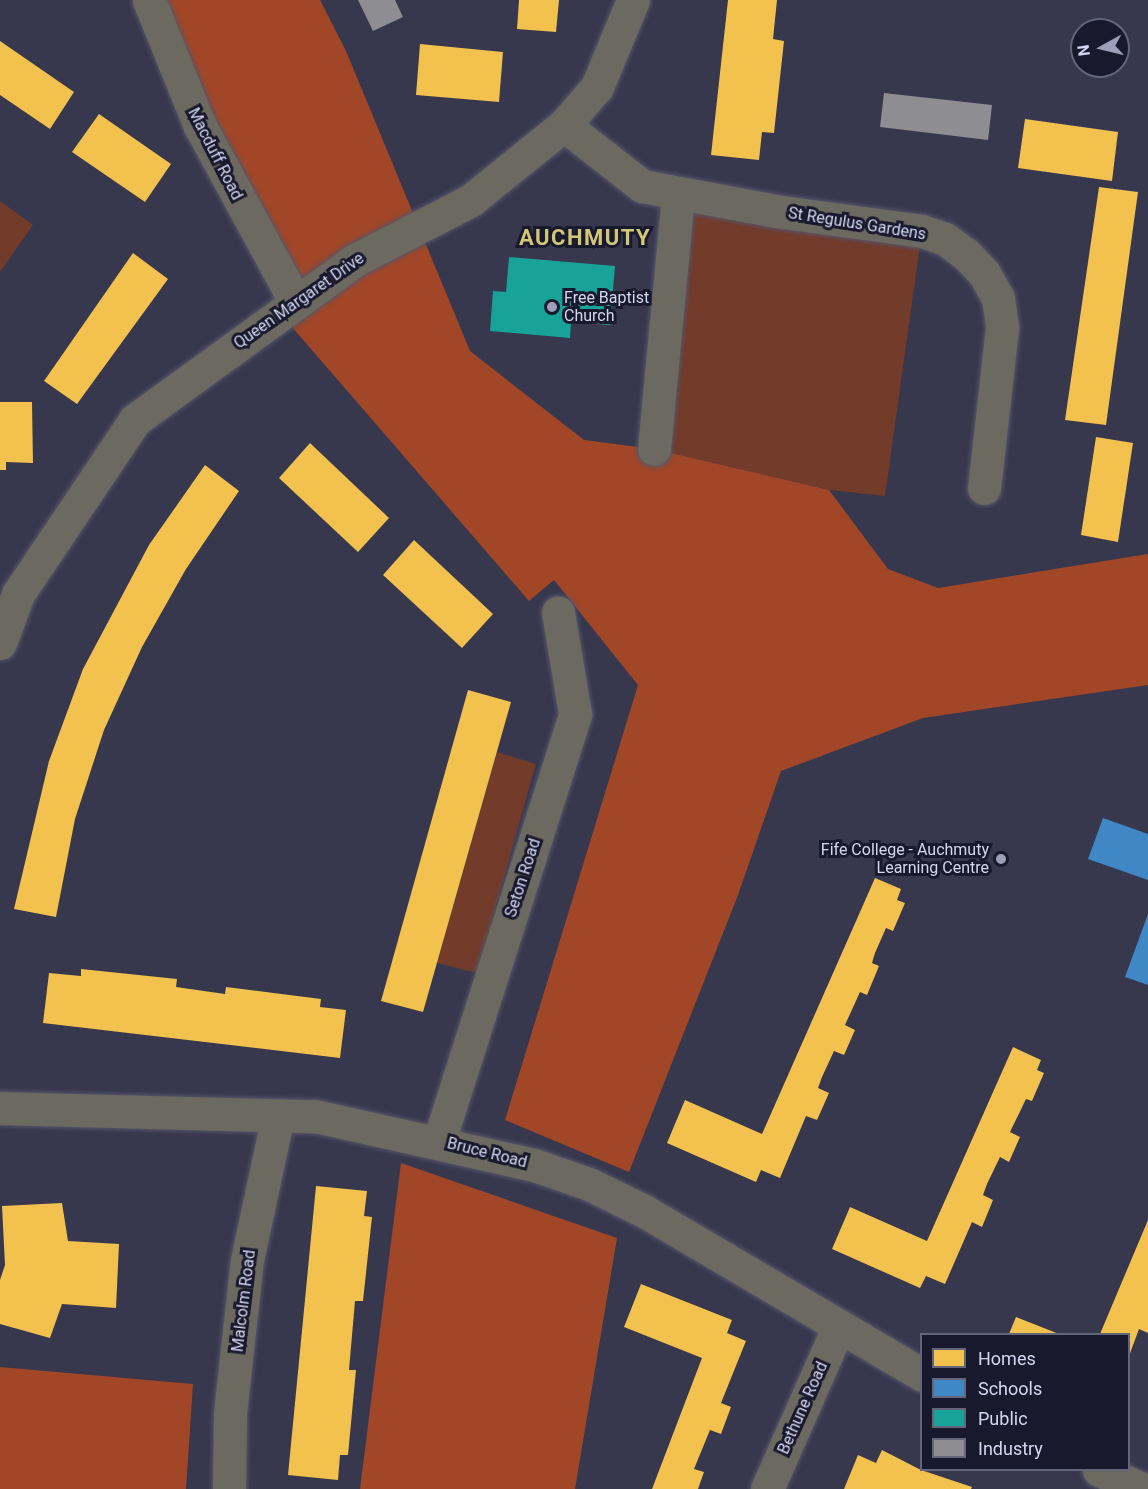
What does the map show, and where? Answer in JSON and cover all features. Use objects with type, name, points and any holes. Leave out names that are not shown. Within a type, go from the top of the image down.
[{"type":"street","name":"Macduff Road","points":[[149,0],[200,126],[295,300]]},
{"type":"street","name":"Queen Margaret Drive","points":[[0,643],[9,590],[135,420],[295,300],[355,260],[471,200],[564,125],[597,87],[633,0]]},
{"type":"street","name":"St Regulus Gardens","points":[[564,125],[642,186],[678,195],[922,231],[945,239],[966,254],[984,273],[998,298],[1002,327],[984,488]]},
{"type":"street","points":[[654,449],[678,195]]},
{"type":"street","name":"Seton Road","points":[[439,1141],[575,714],[558,612]]},
{"type":"street","name":"Bruce Road","points":[[0,1108],[315,1116],[439,1141],[534,1165],[589,1184],[644,1211],[920,1374]]},
{"type":"street","name":"Malcolm Road","points":[[229,1489],[230,1413],[247,1260],[278,1115]]},
{"type":"street","name":"Bethune Road","points":[[767,1489],[839,1326]]},
{"type":"street","points":[[1101,1471],[1144,1489],[1148,1483]]},
{"type":"shaded area","points":[[151,0],[320,0],[346,51],[470,351],[584,440],[654,449],[829,490],[888,569],[938,588],[1148,554],[1148,685],[923,718],[781,771],[738,895],[629,1172],[505,1120],[638,685],[554,580],[529,601],[279,312],[294,301]]},
{"type":"shaded area","points":[[678,195],[922,231],[885,496],[829,490],[654,449]]},
{"type":"shaded area","points":[[0,201],[33,225],[0,272]]},
{"type":"shaded area","points":[[497,752],[536,764],[477,973],[437,963]]},
{"type":"shaded area","points":[[401,1163],[617,1238],[575,1489],[360,1489]]},
{"type":"shaded area","points":[[0,1367],[193,1384],[186,1489],[0,1489]]},
{"type":"building: Homes","points":[[519,0],[559,0],[556,32],[517,29]]},
{"type":"building: Homes","points":[[728,0],[777,0],[773,39],[784,41],[774,133],[762,132],[759,160],[711,155]]},
{"type":"building: Homes","points":[[0,41],[74,92],[50,129],[0,95]]},
{"type":"building: Homes","points":[[420,44],[503,52],[499,102],[416,95]]},
{"type":"building: Homes","points":[[99,114],[171,164],[145,202],[72,152]]},
{"type":"building: Homes","points":[[1025,119],[1118,132],[1112,181],[1018,168]]},
{"type":"building: Homes","points":[[1099,187],[1138,192],[1106,425],[1065,420]]},
{"type":"building: Homes","points":[[133,253],[168,279],[77,404],[44,381]]},
{"type":"building: Homes","points":[[0,402],[32,402],[33,463],[6,462],[6,470],[0,470]]},
{"type":"building: Homes","points":[[1096,437],[1133,443],[1118,542],[1081,535]]},
{"type":"building: Homes","points":[[310,443],[389,518],[358,552],[279,478]]},
{"type":"building: Homes","points":[[205,465],[239,491],[186,569],[142,647],[104,730],[75,819],[56,917],[14,909],[49,761],[83,669],[149,545]]},
{"type":"building: Homes","points":[[414,540],[493,614],[462,648],[383,575]]},
{"type":"building: Homes","points":[[468,690],[511,702],[423,1012],[381,1001]]},
{"type":"building: Homes","points":[[875,878],[901,889],[897,900],[905,903],[893,931],[886,928],[875,953],[872,963],[879,966],[867,995],[860,992],[845,1025],[855,1030],[844,1055],[834,1051],[822,1077],[818,1088],[829,1093],[817,1120],[806,1116],[780,1178],[761,1170],[756,1182],[667,1143],[685,1100],[762,1134]]},
{"type":"building: Homes","points":[[81,969],[177,979],[176,987],[225,994],[226,987],[321,999],[320,1007],[346,1010],[340,1058],[43,1023],[49,973],[81,976]]},
{"type":"building: Homes","points":[[1013,1047],[1041,1060],[1037,1070],[1044,1073],[1032,1101],[1026,1099],[1010,1132],[1020,1137],[1009,1162],[1000,1157],[987,1184],[983,1195],[993,1200],[982,1227],[972,1222],[945,1284],[926,1276],[920,1288],[832,1249],[850,1207],[927,1241]]},
{"type":"building: Homes","points":[[316,1186],[367,1191],[364,1216],[372,1217],[363,1301],[355,1301],[349,1370],[356,1370],[348,1455],[340,1455],[338,1480],[288,1475]]},
{"type":"building: Homes","points":[[62,1203],[68,1241],[119,1244],[116,1308],[62,1304],[50,1338],[0,1324],[0,1280],[5,1265],[2,1206]]},
{"type":"building: Homes","points":[[1148,1220],[1148,1333],[1139,1329],[1130,1353],[1130,1333],[1100,1333]]},
{"type":"building: Homes","points":[[641,1284],[732,1320],[727,1333],[746,1341],[721,1403],[731,1407],[721,1434],[710,1430],[694,1469],[704,1472],[698,1489],[652,1489],[702,1358],[624,1327]]},
{"type":"building: Homes","points":[[1016,1317],[1056,1333],[1009,1333]]},
{"type":"building: Homes","points":[[882,1450],[920,1471],[972,1487],[971,1489],[844,1489],[858,1455],[876,1463]]},
{"type":"building: Schools","points":[[1103,818],[1148,834],[1148,880],[1088,859]]},
{"type":"building: Schools","points":[[1148,914],[1148,985],[1125,977]]},
{"type":"building: Public","name":"Free Baptist Church","points":[[509,257],[615,266],[610,325],[571,322],[570,338],[490,331],[493,291],[506,292]]},
{"type":"building: Industry","points":[[358,0],[395,0],[403,17],[373,31]]},
{"type":"building: Industry","points":[[884,93],[992,105],[988,140],[880,127]]},
{"type":"place","name":"Free Baptist Church","points":[[552,307]]},
{"type":"place","name":"Fife College - Auchmuty Learning Centre","points":[[1001,859]]},
{"type":"district","name":"AUCHMUTY","points":[[585,238]]}]
